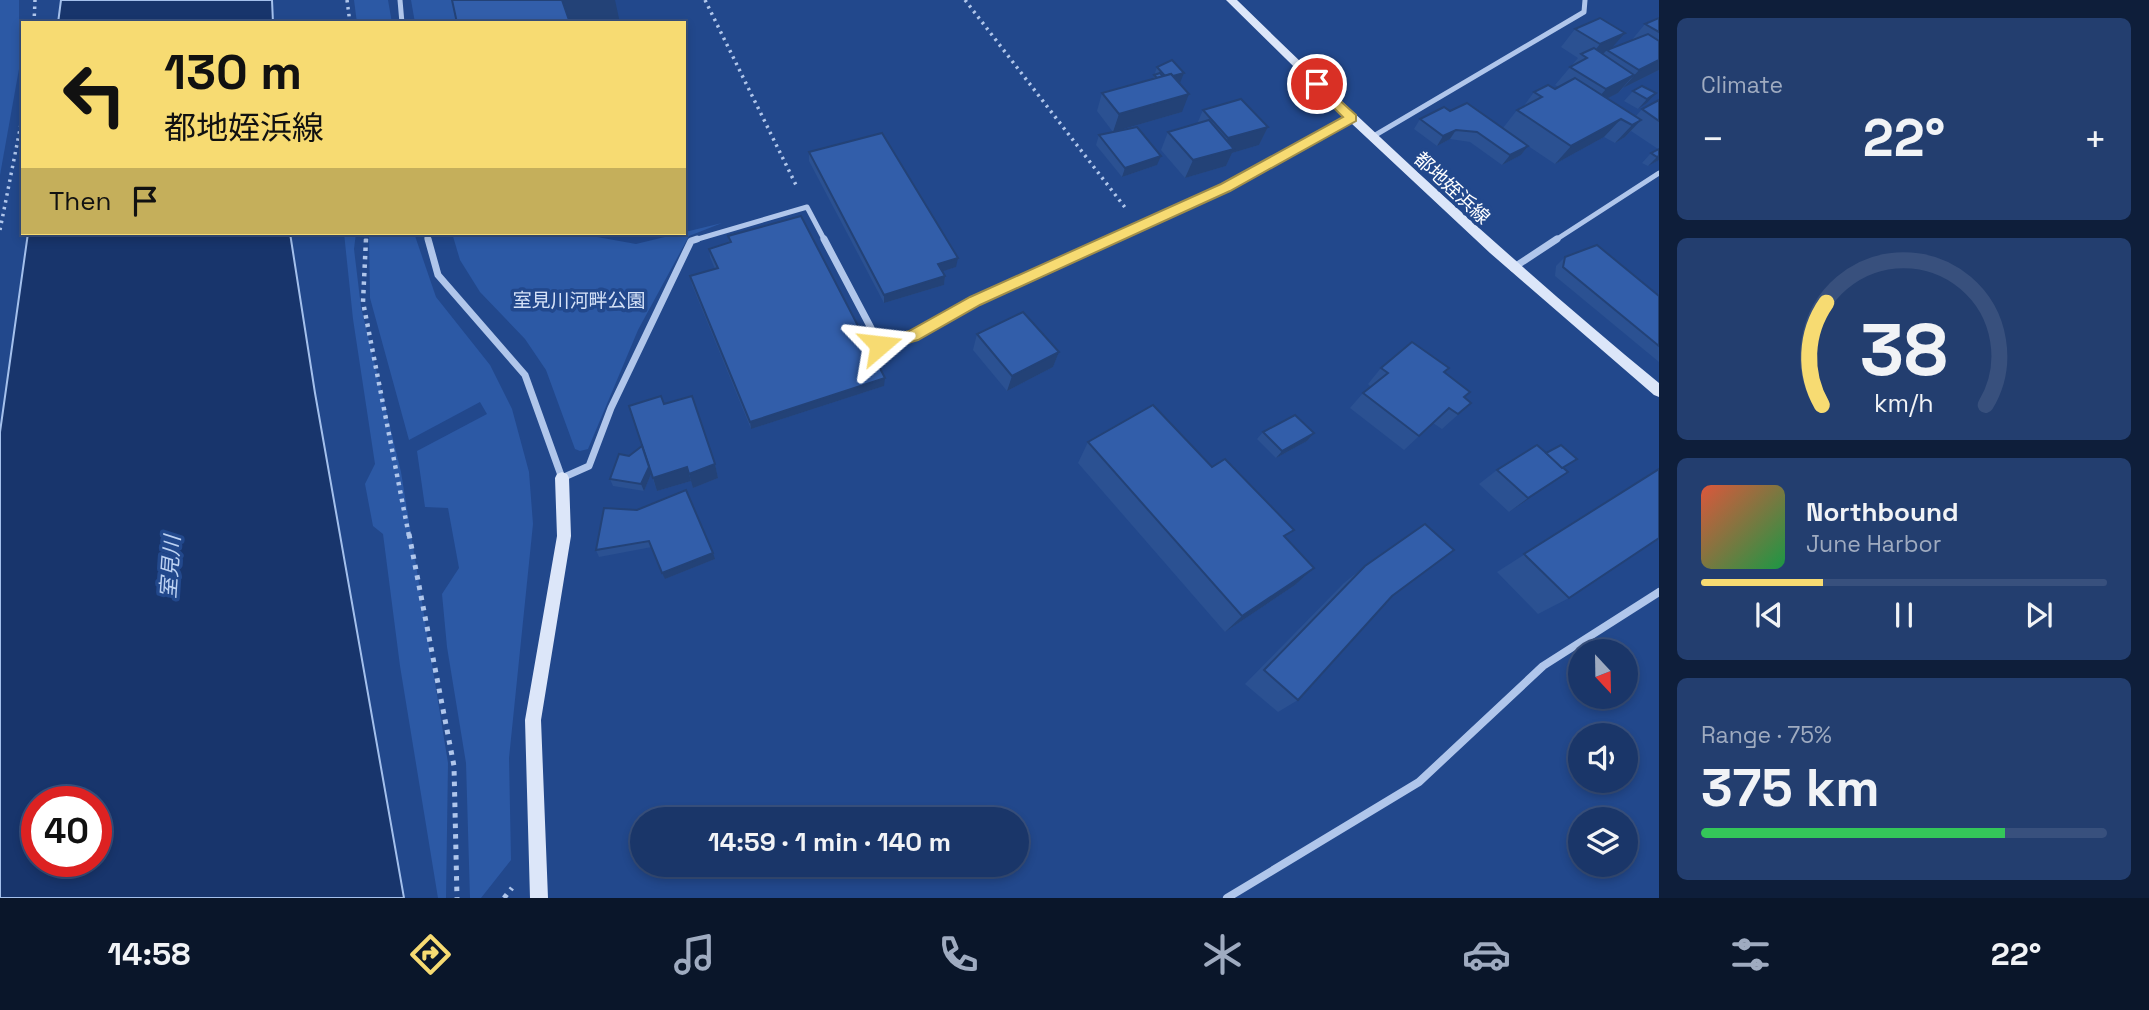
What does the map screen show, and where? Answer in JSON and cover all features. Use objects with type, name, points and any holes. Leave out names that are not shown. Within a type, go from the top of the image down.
[{"type":"street","points":[[400,0],[402,21]]},
{"type":"street","name":"都地姪浜線","points":[[1231,0],[1351,118],[1512,268],[1659,391]]},
{"type":"street","points":[[1372,137],[1584,12],[1585,0]]},
{"type":"street","points":[[562,478],[589,466],[611,408],[691,241],[807,207],[880,345],[913,336],[975,301],[1226,187],[1351,118]]},
{"type":"street","points":[[1512,268],[1659,173]]},
{"type":"street","points":[[427,235],[438,275],[524,375],[562,478],[564,536],[533,720],[538,898]]},
{"type":"street","points":[[1227,898],[1419,782],[1543,666],[1659,592]]},
{"type":"path","points":[[34,21],[35,0]]},
{"type":"path","points":[[347,0],[350,21]]},
{"type":"path","points":[[705,0],[807,207]]},
{"type":"path","points":[[965,0],[1139,226]]},
{"type":"path","points":[[0,230],[21,124]]},
{"type":"path","points":[[366,235],[363,302],[454,766],[457,898]]},
{"type":"green space","points":[[0,0],[19,0],[19,69],[0,175]]},
{"type":"green space","points":[[354,0],[388,0],[392,21],[357,21]]},
{"type":"green space","points":[[411,0],[454,0],[459,21],[415,21]]},
{"type":"green space","name":"室見川河畔公園","points":[[722,223],[689,236],[638,330],[588,449],[575,449],[546,370],[525,339],[480,292],[460,260],[453,235],[586,235],[636,244],[673,235],[686,235],[686,232]]},
{"type":"green space","points":[[344,235],[356,235],[354,249],[361,307],[401,472],[448,763],[446,898],[438,898],[400,666],[383,534],[373,526],[365,484],[375,464],[353,319]]},
{"type":"green space","points":[[369,235],[415,235],[436,297],[490,365],[512,409],[529,472],[533,524],[509,758],[511,860],[481,898],[470,898],[466,763],[447,647],[442,594],[459,568],[448,508],[425,507],[417,451],[487,414],[480,402],[409,440],[370,298]]},
{"type":"water","points":[[61,0],[272,0],[273,21],[58,21]]},
{"type":"water","name":"室見川","points":[[28,235],[290,235],[315,393],[404,898],[0,898],[0,432]]},
{"type":"building","points":[[452,0],[562,0],[569,21],[457,21]]},
{"type":"building","points":[[1600,18],[1625,33],[1600,44],[1575,29]]},
{"type":"building","points":[[1659,18],[1659,32],[1645,24]]},
{"type":"building","points":[[1648,34],[1659,41],[1659,60],[1639,70],[1607,50]]},
{"type":"building","points":[[1594,48],[1634,75],[1606,89],[1570,67],[1587,58],[1581,54]]},
{"type":"building","points":[[1172,60],[1184,73],[1165,76],[1157,67]]},
{"type":"building","points":[[1171,74],[1189,94],[1119,114],[1102,93]]},
{"type":"building","points":[[1575,78],[1641,120],[1632,125],[1621,119],[1571,146],[1517,110],[1542,97],[1534,92],[1548,85],[1555,89]]},
{"type":"building","points":[[1642,86],[1656,93],[1647,99],[1633,91]]},
{"type":"building","points":[[1241,99],[1268,127],[1228,138],[1203,110]]},
{"type":"building","points":[[1659,100],[1659,121],[1642,109]]},
{"type":"building","points":[[1467,103],[1528,146],[1510,155],[1477,132],[1456,130],[1443,136],[1420,119],[1444,107],[1450,111]]},
{"type":"building","points":[[1209,120],[1234,149],[1193,160],[1168,132]]},
{"type":"building","points":[[1137,127],[1161,156],[1125,168],[1099,135]]},
{"type":"building","points":[[882,133],[958,258],[938,264],[945,276],[884,295],[809,152]]},
{"type":"building","points":[[1659,149],[1657,157],[1651,153]]},
{"type":"building","points":[[801,216],[885,378],[750,422],[690,276],[718,268],[709,249],[731,242],[728,236]]},
{"type":"building","points":[[1597,245],[1659,296],[1659,346],[1563,267],[1565,257]]},
{"type":"building","points":[[1023,312],[1059,352],[1012,376],[977,334]]},
{"type":"building","points":[[1412,342],[1449,368],[1444,372],[1470,392],[1464,397],[1471,403],[1458,414],[1449,408],[1419,436],[1363,393],[1388,373],[1381,368]]},
{"type":"building","points":[[661,396],[664,404],[692,396],[715,464],[689,474],[687,467],[653,478],[629,406]]},
{"type":"building","points":[[1153,405],[1212,467],[1225,459],[1294,530],[1284,536],[1314,568],[1242,616],[1088,442]]},
{"type":"building","points":[[1295,415],[1314,433],[1282,451],[1263,432]]},
{"type":"building","points":[[1537,445],[1568,472],[1528,498],[1497,470]]},
{"type":"building","points":[[1561,445],[1577,459],[1562,468],[1546,453]]},
{"type":"building","points":[[642,446],[649,467],[641,484],[610,479],[619,454],[629,456]]},
{"type":"building","points":[[1659,469],[1659,538],[1569,598],[1524,554]]},
{"type":"building","points":[[686,490],[713,553],[662,573],[649,541],[596,550],[604,508],[637,510]]},
{"type":"building","points":[[1425,524],[1454,550],[1392,596],[1298,700],[1264,670],[1365,566]]},
{"type":"route","points":[[880,345],[913,336],[975,301],[1226,187],[1351,118],[1317,84]]}]
